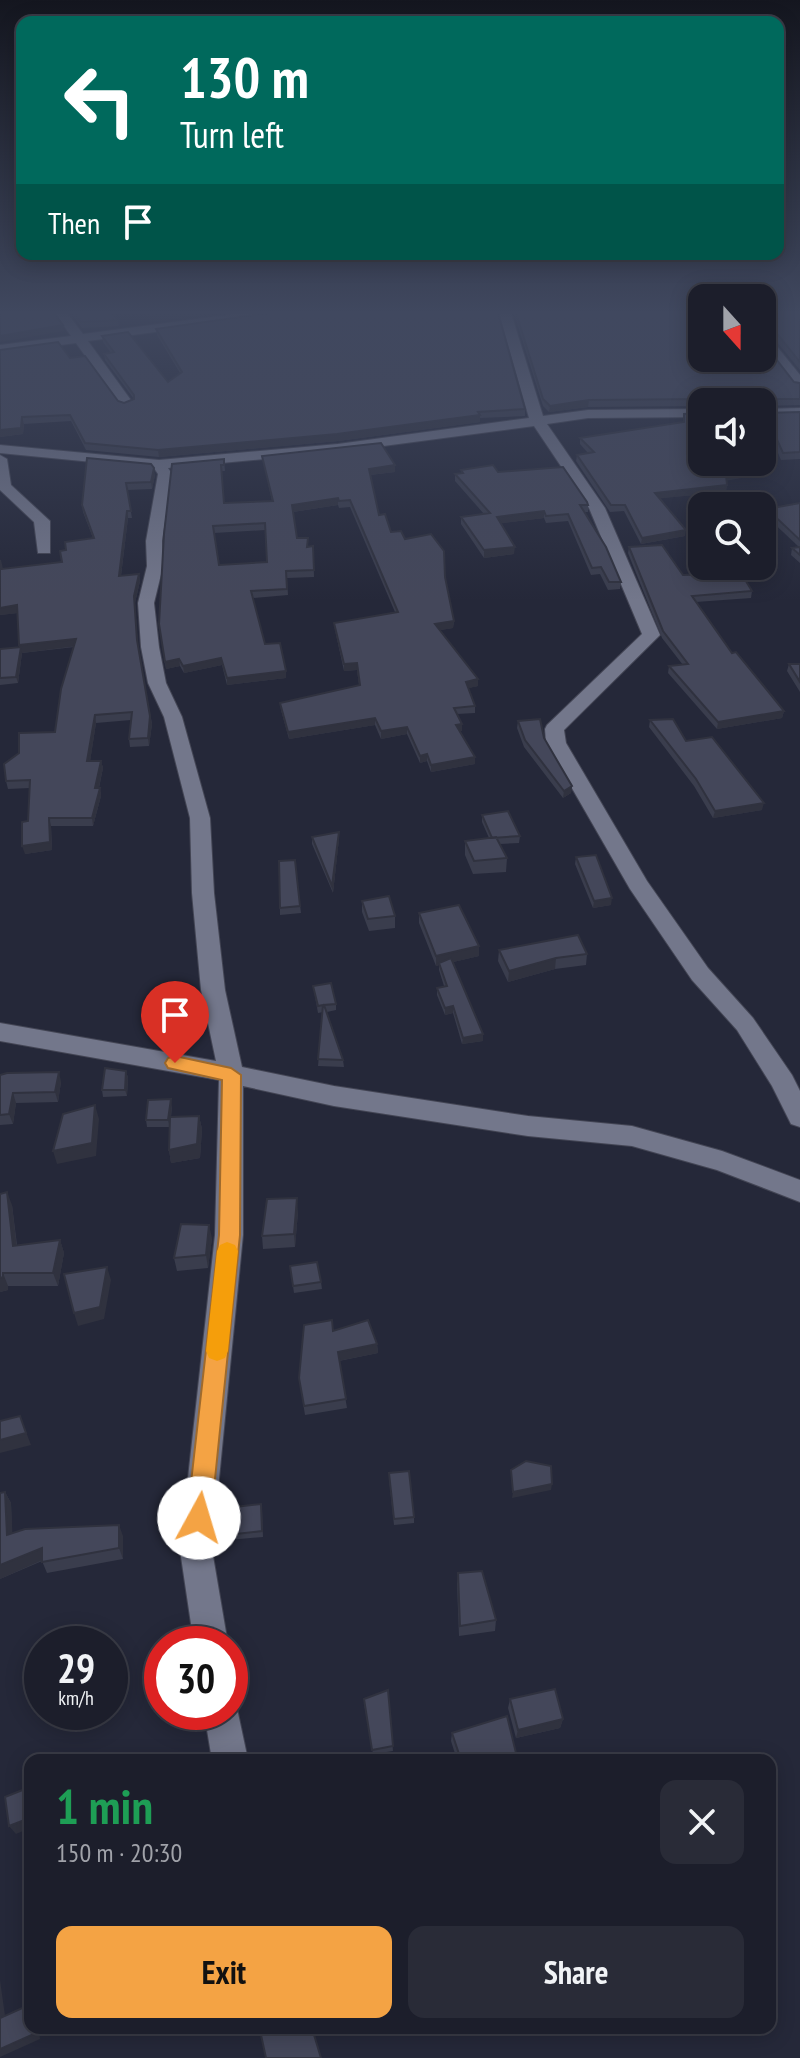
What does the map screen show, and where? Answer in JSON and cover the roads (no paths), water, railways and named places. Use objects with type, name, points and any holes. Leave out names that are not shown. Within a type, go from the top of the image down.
[{"type":"street","points":[[534,409],[537,420],[597,508],[651,635],[554,729],[556,743],[638,884],[700,974],[745,1024],[783,1082],[800,1117]]},
{"type":"street","points":[[776,413],[800,412]]},
{"type":"street","points":[[0,449],[159,464],[338,448],[588,414],[688,413]]},
{"type":"street","points":[[0,459],[4,486],[42,521],[44,550]]},
{"type":"street","points":[[159,464],[165,474],[154,541],[155,566],[146,603],[150,647],[157,683],[173,717],[200,818],[203,893],[213,990],[231,1075],[229,1235],[196,1550],[208,1626]]},
{"type":"street","points":[[0,1032],[334,1096],[528,1126],[632,1136],[722,1161],[800,1191]]},
{"type":"street","points":[[225,1730],[229,1754]]}]
